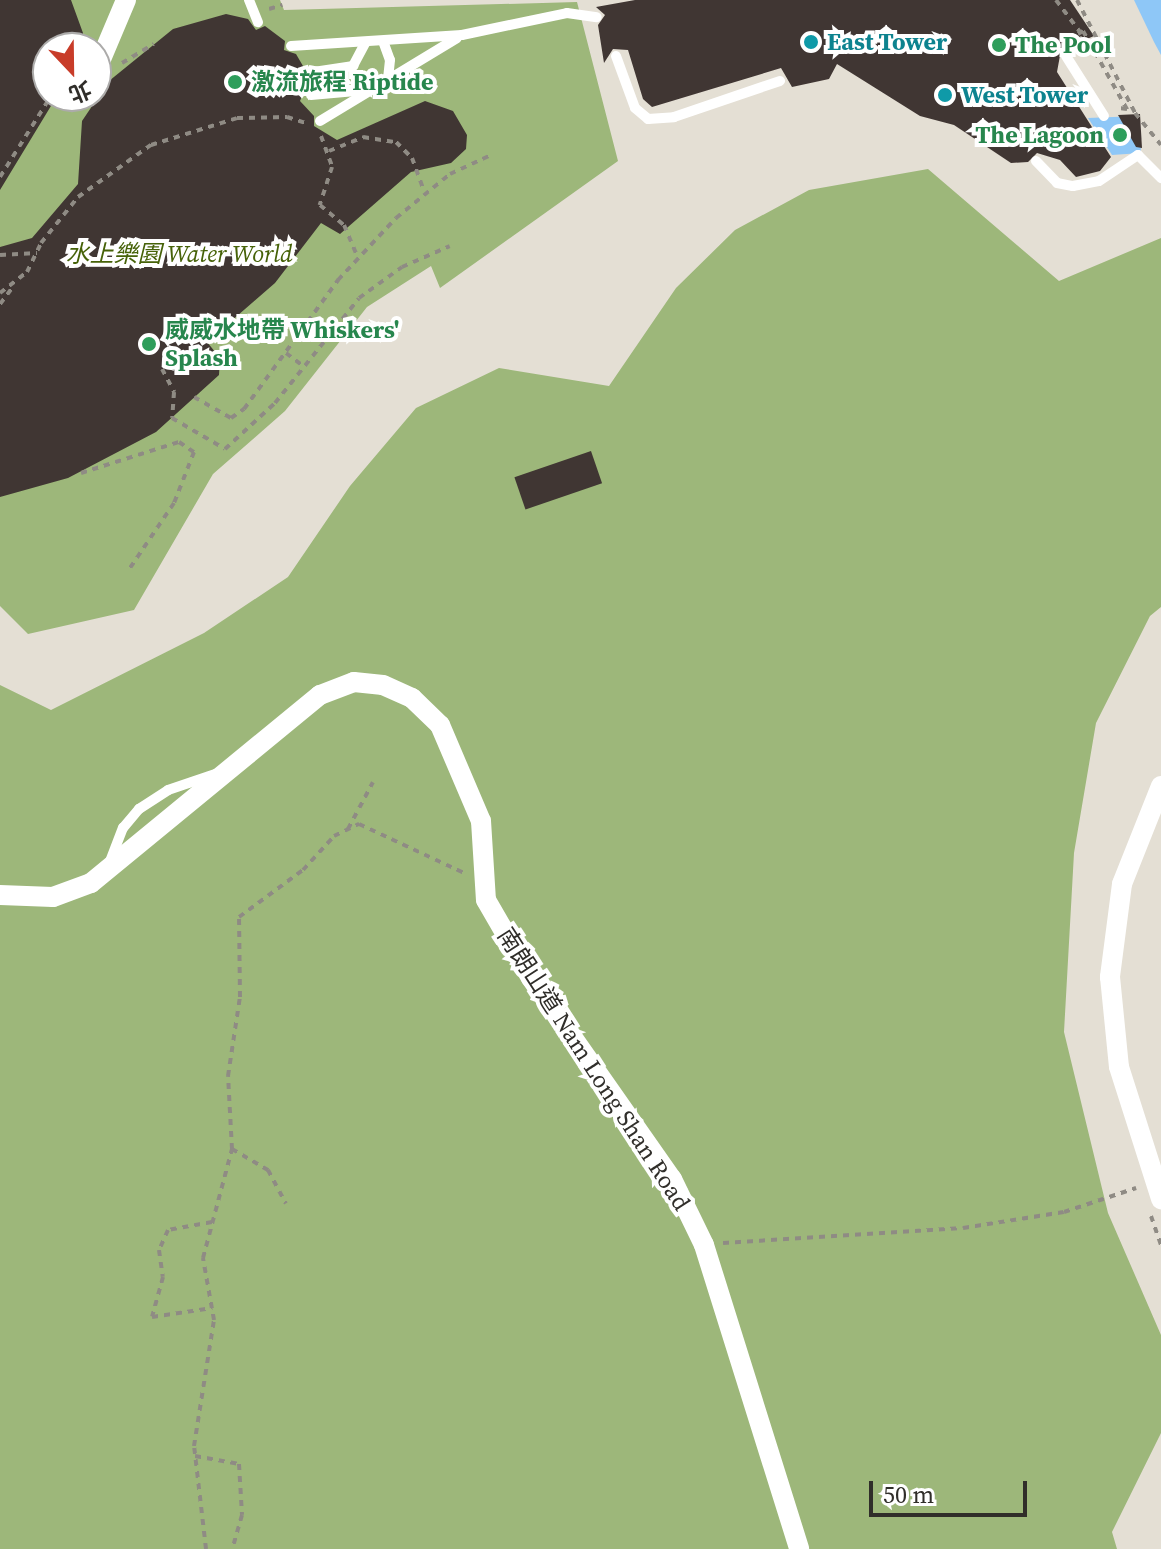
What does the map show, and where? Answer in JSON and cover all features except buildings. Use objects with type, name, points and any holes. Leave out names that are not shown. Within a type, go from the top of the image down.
[{"type":"street","points":[[112,33],[126,0]]},
{"type":"street","name":"南朗山道 Nam Long Shan Road","points":[[0,895],[53,897],[107,870],[320,695],[354,682],[383,685],[412,698],[440,725],[481,821],[486,900],[531,978],[672,1179],[707,1254],[799,1549]]},
{"type":"street","points":[[1161,786],[1122,884],[1110,977],[1119,1067],[1161,1199]]},
{"type":"lane","points":[[249,0],[258,22]]},
{"type":"lane","points":[[291,46],[462,35],[567,13],[597,17]]},
{"type":"lane","points":[[320,121],[462,35]]},
{"type":"lane","points":[[383,41],[390,60],[388,79]]},
{"type":"lane","points":[[307,73],[353,66],[366,42]]},
{"type":"lane","points":[[616,56],[635,108],[648,119],[674,117],[780,81]]},
{"type":"lane","points":[[1066,56],[1104,116]]},
{"type":"lane","points":[[311,95],[369,90]]},
{"type":"lane","points":[[1036,161],[1057,183],[1073,186],[1099,181],[1138,155],[1161,178]]},
{"type":"path","points":[[1056,0],[1080,32],[1129,117],[1135,113]]},
{"type":"path","points":[[1077,0],[1135,113],[1161,145]]},
{"type":"path","points":[[1080,32],[1083,42]]},
{"type":"path","points":[[116,66],[154,44]]},
{"type":"path","points":[[1118,106],[1125,111]]},
{"type":"path","points":[[0,177],[41,112]]},
{"type":"path","points":[[0,304],[58,219],[101,177],[179,133],[237,118],[287,117],[315,129],[329,151],[331,177],[320,205],[349,231],[358,258]]},
{"type":"path","points":[[329,151],[363,137],[396,142],[412,158],[424,192]]},
{"type":"path","points":[[194,397],[231,418],[255,399],[358,258],[424,192],[493,154]]},
{"type":"path","points":[[162,369],[174,392],[172,418],[225,449],[260,419],[302,365],[379,281],[450,246]]},
{"type":"path","points":[[0,255],[37,253]]},
{"type":"path","points":[[0,293],[16,284]]},
{"type":"path","points":[[286,353],[302,365]]},
{"type":"path","points":[[81,473],[179,442],[194,452],[167,515],[128,571]]},
{"type":"path","points":[[348,830],[373,782]]},
{"type":"path","points":[[206,1549],[195,1456],[212,1308],[203,1258],[232,1149],[228,1076],[240,997],[239,917],[359,824],[460,868],[486,900]]},
{"type":"path","points":[[232,1149],[268,1170],[286,1204]]},
{"type":"path","points":[[707,1254],[963,1228],[1064,1212],[1141,1187]]},
{"type":"path","points":[[212,1222],[168,1230],[159,1250],[163,1277],[152,1317],[212,1308]]},
{"type":"path","points":[[195,1456],[239,1464],[242,1515],[232,1549]]},
{"type":"green space","name":"水上樂園 Water World","points":[[0,0],[280,0],[284,10],[577,2],[618,161],[440,288],[431,266],[367,307],[285,411],[213,474],[134,610],[28,634],[0,606]]},
{"type":"green space","points":[[928,169],[1059,281],[1161,238],[1161,607],[1150,616],[1096,723],[1074,853],[1064,1032],[1108,1213],[1161,1335],[1161,1433],[1112,1532],[1117,1549],[0,1549],[0,685],[51,710],[204,633],[288,577],[350,486],[416,408],[499,368],[609,386],[676,288],[735,230],[809,190]]},
{"type":"water","points":[[1134,0],[1161,0],[1161,55],[1154,42]]},
{"type":"water","name":"The Lagoon","points":[[1139,116],[1141,153],[1112,155],[1088,118]]},
{"type":"place","name":"East Tower","points":[[811,42]]},
{"type":"place","name":"The Pool","points":[[999,45]]},
{"type":"place","name":"激流旅程 Riptide","points":[[235,82]]},
{"type":"place","name":"West Tower","points":[[945,95]]},
{"type":"place","name":"The Lagoon","points":[[1120,135]]},
{"type":"place","name":"威威水地帶 Whiskers' Splash","points":[[149,344]]}]
